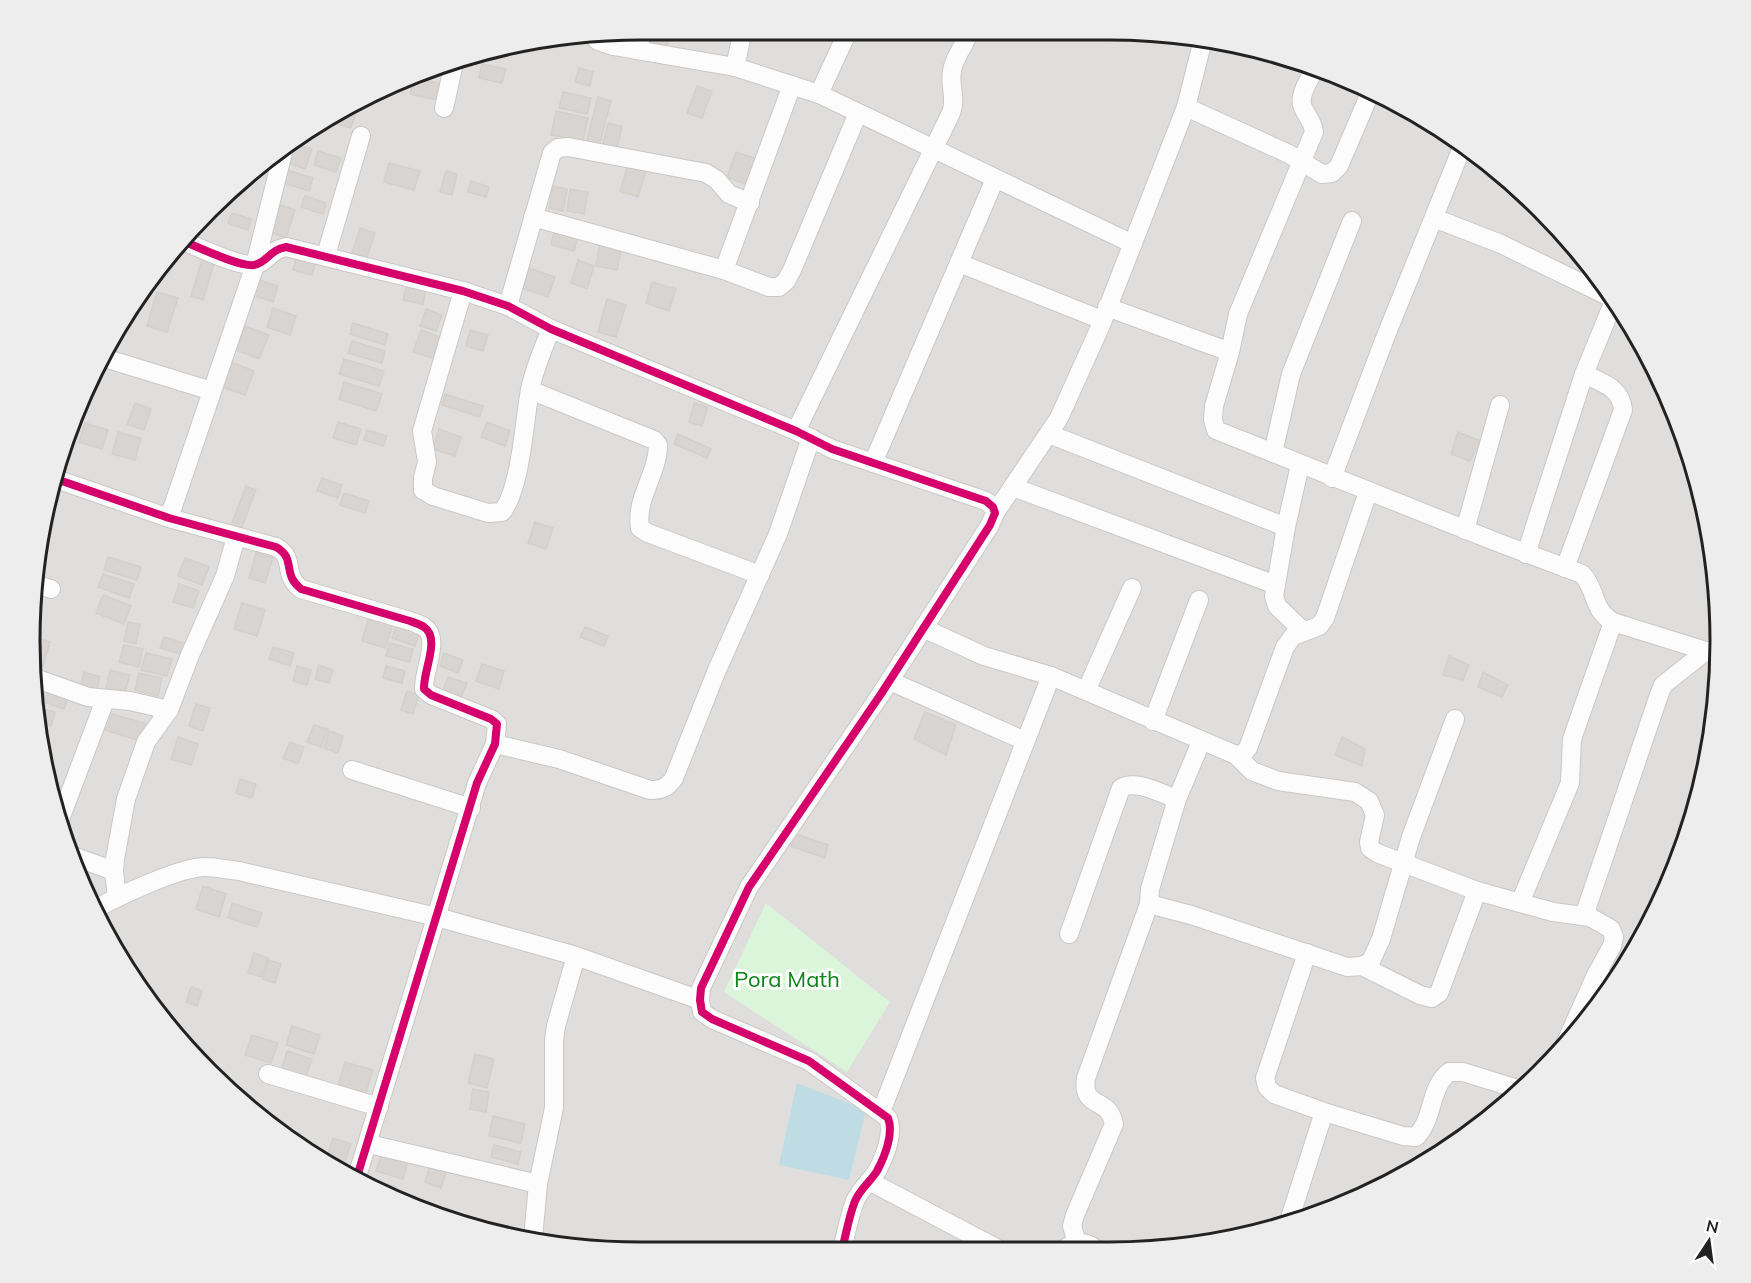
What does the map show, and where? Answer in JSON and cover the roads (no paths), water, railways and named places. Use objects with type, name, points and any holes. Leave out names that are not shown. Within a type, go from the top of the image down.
[{"type":"street","points":[[638,50],[640,40]]},
{"type":"street","points":[[735,67],[741,40]]},
{"type":"street","points":[[819,94],[844,40]]},
{"type":"street","points":[[495,744],[559,759],[650,790],[662,790],[669,786],[717,670],[778,534],[804,434],[954,105],[951,72],[964,40]]},
{"type":"street","points":[[603,42],[613,46],[735,67],[819,94],[1133,244]]},
{"type":"street","points":[[844,1242],[855,1201],[876,1172],[890,1135],[891,1125],[888,1118],[809,1061],[712,1019],[702,1012],[701,988],[749,888],[890,681],[995,513],[1059,418],[1105,314],[1186,107],[1201,48]]},
{"type":"street","points":[[444,108],[452,71]]},
{"type":"street","points":[[1312,75],[1302,96],[1302,105],[1312,122],[1314,132],[1238,314],[1230,352],[1214,406],[1213,420],[1216,430],[1332,478],[1582,574],[1590,582],[1602,615],[1613,622],[1710,650]]},
{"type":"street","points":[[724,270],[792,85]]},
{"type":"street","points":[[1186,107],[1302,161],[1322,174],[1332,173],[1339,166],[1368,99]]},
{"type":"street","points":[[533,218],[724,270],[769,287],[779,287],[786,281],[858,113]]},
{"type":"street","points":[[326,255],[362,136]]},
{"type":"street","points":[[508,306],[552,153],[558,148],[568,147],[706,173],[717,180],[729,194],[750,203]]},
{"type":"street","points":[[1332,478],[1459,154]]},
{"type":"street","points":[[168,518],[255,265],[281,162]]},
{"type":"street","points":[[873,463],[995,179]]},
{"type":"street","points":[[1434,218],[1501,244],[1597,291]]},
{"type":"street","points":[[1273,453],[1291,374],[1352,221]]},
{"type":"street","points":[[191,244],[240,263],[255,265],[266,259],[276,249],[286,247],[326,255],[463,291],[508,306],[551,329],[804,434],[832,449],[986,501],[993,507],[995,513]]},
{"type":"street","points":[[959,263],[1105,314],[1230,352]]},
{"type":"street","points":[[463,291],[422,431],[427,462],[423,490],[433,496],[488,513],[502,512],[511,498],[530,390],[551,329]]},
{"type":"street","points":[[1526,554],[1584,374],[1609,309]]},
{"type":"street","points":[[111,360],[212,391]]},
{"type":"street","points":[[1565,567],[1623,410],[1622,400],[1615,390],[1584,374]]},
{"type":"street","points":[[530,390],[654,440],[658,445],[658,456],[640,506],[640,528],[760,575]]},
{"type":"street","points":[[1465,530],[1500,405]]},
{"type":"street","points":[[1049,434],[1286,527]]},
{"type":"street","points":[[1300,465],[1274,596],[1277,606],[1303,631]]},
{"type":"street","points":[[62,481],[168,518],[276,547],[288,558],[293,582],[302,588],[426,627],[431,634],[432,643],[424,688],[431,695],[491,718],[496,724],[495,744],[477,783],[359,1172]]},
{"type":"street","points":[[1013,487],[1276,585]]},
{"type":"street","points":[[1236,755],[1243,754],[1248,748],[1285,647],[1293,636],[1319,626],[1325,618],[1368,492]]},
{"type":"street","points":[[117,898],[114,871],[126,799],[146,742],[169,710],[189,655],[225,576],[236,537]]},
{"type":"street","points":[[1086,691],[1132,588]]},
{"type":"street","points":[[1153,721],[1199,600]]},
{"type":"street","points":[[1520,903],[1570,783],[1572,738],[1613,622]]},
{"type":"street","points":[[922,628],[984,656],[1051,676],[1236,755],[1252,771],[1278,781],[1355,792],[1369,801],[1375,815],[1369,842],[1370,848],[1377,853],[1477,891],[1553,912],[1590,917],[1611,929],[1614,937],[1612,946],[1577,1018]]},
{"type":"street","points":[[1590,917],[1586,910],[1663,685],[1710,653]]},
{"type":"street","points":[[881,1112],[1051,676]]},
{"type":"street","points":[[42,681],[88,697],[130,701],[169,710]]},
{"type":"street","points":[[890,681],[1025,741]]},
{"type":"street","points":[[64,808],[105,700]]},
{"type":"street","points":[[1149,904],[1191,915],[1347,967],[1362,966],[1371,961],[1382,939],[1403,862],[1455,719]]},
{"type":"street","points":[[1077,1242],[1072,1226],[1075,1215],[1114,1124],[1113,1116],[1108,1110],[1087,1096],[1084,1089],[1086,1078],[1149,904],[1150,889],[1177,799],[1201,741]]},
{"type":"street","points":[[352,770],[471,808]]},
{"type":"street","points":[[1069,934],[1121,788],[1127,784],[1136,785],[1177,799]]},
{"type":"street","points":[[81,859],[114,871]]},
{"type":"street","points":[[101,906],[189,869],[205,867],[239,871],[437,917],[576,956],[700,1000]]},
{"type":"street","points":[[1362,966],[1432,998],[1439,993],[1477,891]]},
{"type":"street","points":[[1307,953],[1265,1078],[1267,1087],[1274,1094],[1403,1136],[1416,1137],[1424,1129],[1440,1079],[1449,1072],[1463,1072],[1512,1087]]},
{"type":"street","points":[[534,1232],[538,1184],[554,1108],[556,1026],[576,956]]},
{"type":"street","points":[[1596,975],[1606,979]]},
{"type":"street","points":[[268,1074],[379,1107]]},
{"type":"street","points":[[1291,1214],[1324,1112]]},
{"type":"street","points":[[369,1144],[538,1184]]},
{"type":"street","points":[[869,1181],[985,1242]]},
{"type":"water","points":[[797,1083],[866,1110],[849,1180],[779,1165]]},
{"type":"park label","name":"Pora Math","points":[[787,979]]}]
